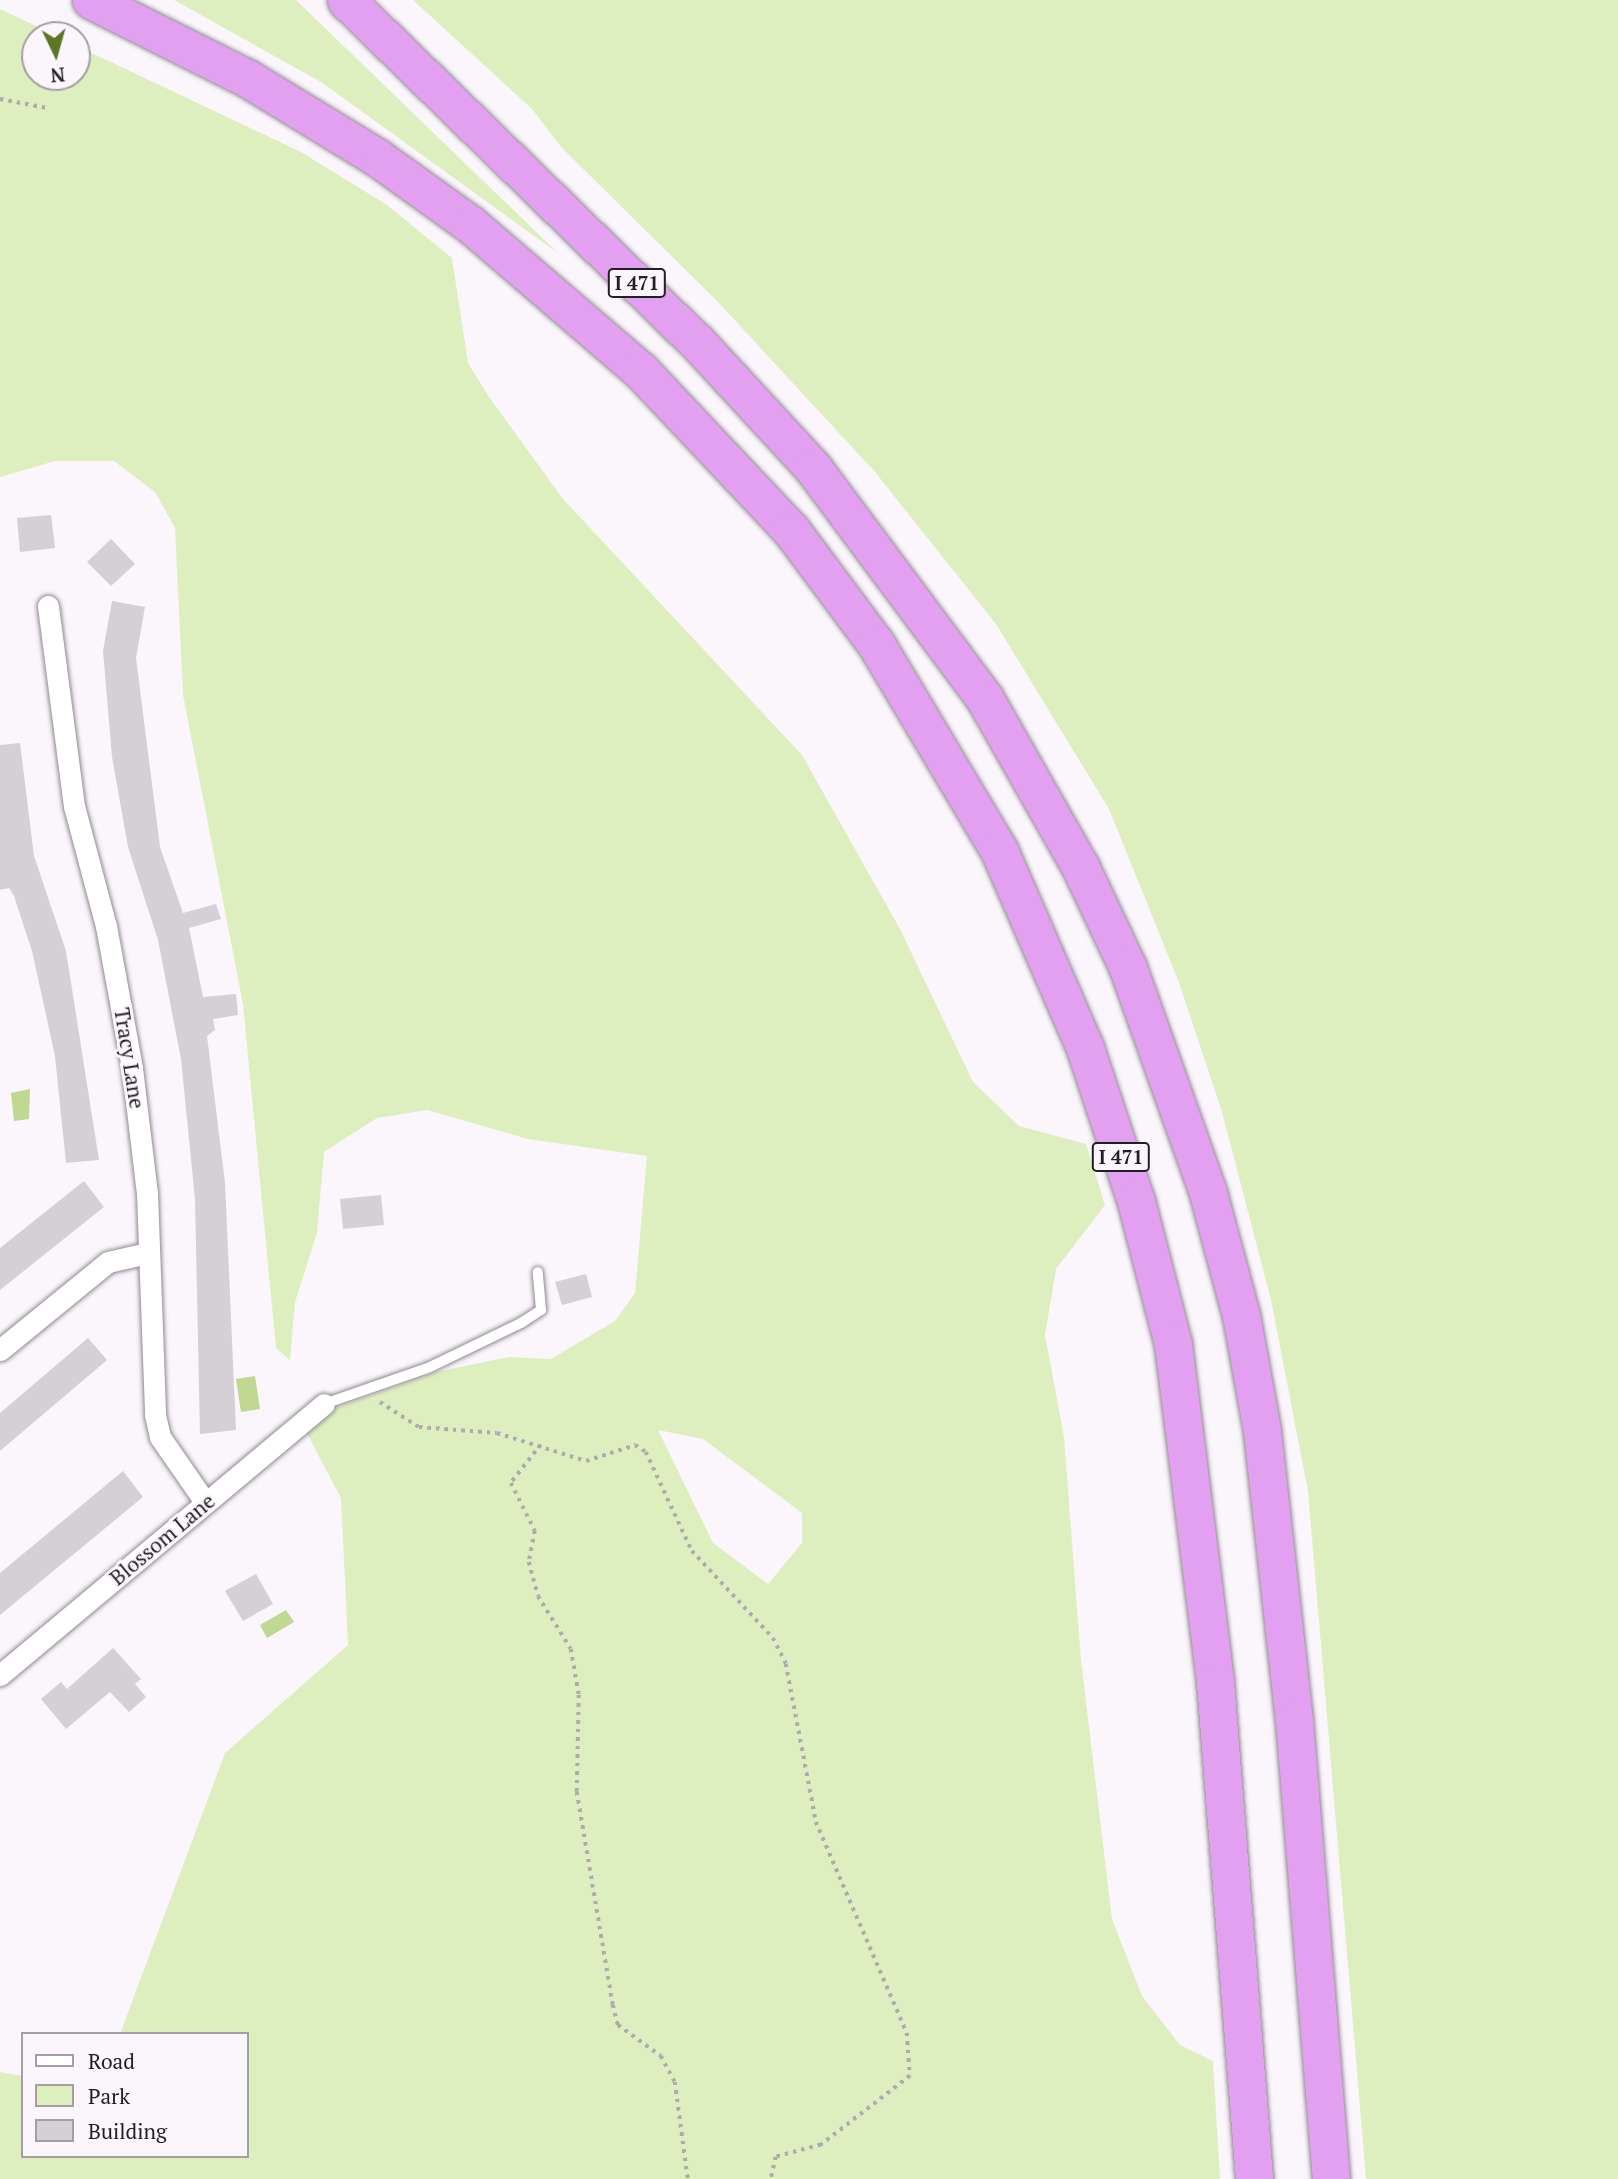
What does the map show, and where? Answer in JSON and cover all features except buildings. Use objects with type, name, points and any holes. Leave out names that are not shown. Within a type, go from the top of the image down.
[{"type":"highway","name":"I 471","points":[[91,0],[183,44],[378,158],[513,259],[641,371],[791,530],[869,633],[999,850],[1085,1048],[1136,1201],[1173,1344],[1214,1669],[1254,2179]]},
{"type":"highway","points":[[104,0],[183,44]]},
{"type":"highway","name":"I 471","points":[[346,0],[696,341],[813,468],[985,699],[1080,866],[1128,968],[1208,1193],[1241,1315],[1262,1431],[1294,1720],[1331,2179]]},
{"type":"street","name":"Tracy Lane","points":[[48,606],[74,806],[106,926],[132,1068],[148,1253],[155,1415],[160,1437],[205,1502]]},
{"type":"street","points":[[0,1350],[108,1262],[148,1253]]},
{"type":"street","name":"Blossom Lane","points":[[0,1675],[324,1404]]},
{"type":"lane","points":[[324,1404],[430,1367],[521,1323],[541,1310],[538,1272]]},
{"type":"path","points":[[0,99],[47,108]]},
{"type":"path","points":[[366,1395],[419,1427],[496,1433],[586,1461],[635,1445],[646,1452],[692,1551],[773,1638],[786,1664],[816,1822],[907,2033],[911,2076],[821,2145],[776,2157],[771,2179]]},
{"type":"path","points":[[541,1446],[511,1483],[535,1531],[529,1562],[538,1596],[571,1649],[579,1695],[577,1792],[613,2005],[618,2025],[661,2056],[675,2082],[688,2179]]},
{"type":"green space","points":[[174,0],[296,0],[559,254],[321,82]]},
{"type":"green space","points":[[413,0],[1618,0],[1618,2179],[1366,2179],[1308,1491],[1271,1300],[1222,1112],[1178,980],[1109,809],[996,624],[875,472],[717,301],[562,148],[532,109]]},
{"type":"green space","points":[[0,9],[25,21],[21,21],[21,91],[91,91],[91,53],[301,152],[387,205],[452,258],[468,363],[489,397],[563,499],[802,755],[900,929],[973,1082],[1019,1126],[1086,1144],[1105,1205],[1056,1269],[1045,1335],[1064,1437],[1081,1660],[1112,1919],[1142,1996],[1180,2045],[1213,2061],[1220,2179],[0,2179],[0,2072],[21,2076],[21,2158],[248,2158],[248,2032],[121,2032],[225,1753],[348,1645],[341,1498],[305,1430],[333,1409],[436,1372],[509,1357],[551,1359],[615,1321],[635,1293],[647,1156],[528,1139],[427,1110],[377,1118],[324,1152],[317,1233],[295,1302],[290,1360],[276,1348],[243,1004],[183,695],[175,528],[155,492],[114,461],[55,461],[0,477]],"holes":[[[658,1430],[703,1439],[802,1513],[802,1543],[768,1584],[713,1543]]]},
{"type":"shaded area","points":[[30,1089],[29,1119],[14,1121],[11,1093]]},
{"type":"shaded area","points":[[255,1376],[260,1409],[241,1412],[236,1379]]},
{"type":"shaded area","points":[[286,1610],[294,1622],[267,1638],[260,1625]]}]
